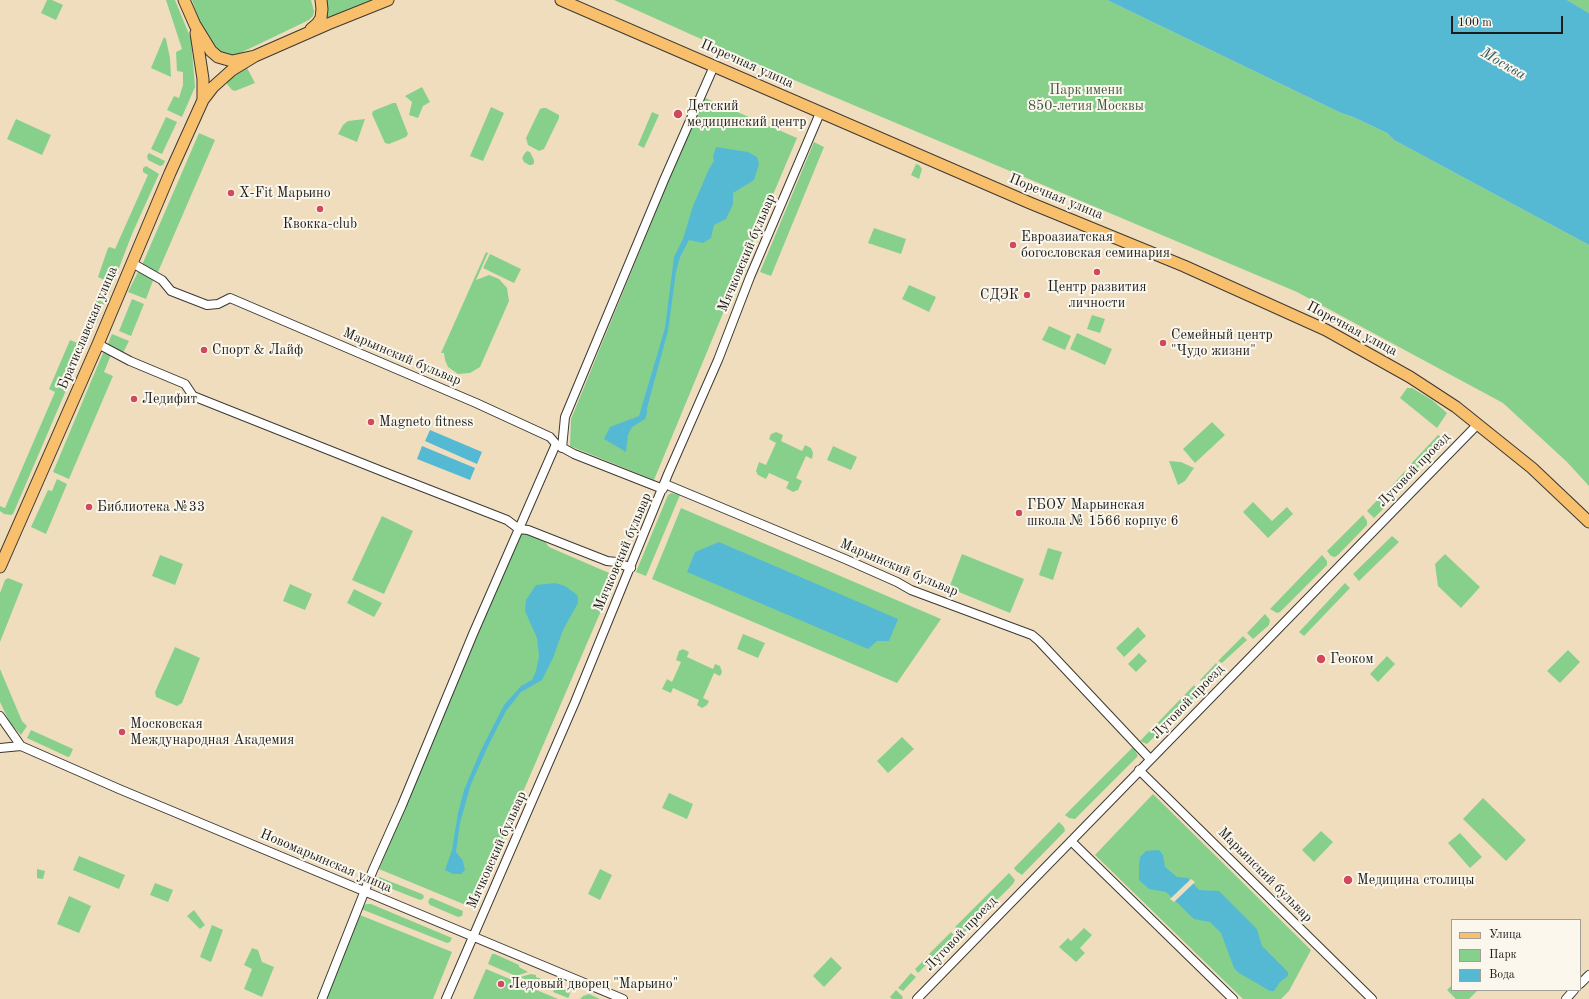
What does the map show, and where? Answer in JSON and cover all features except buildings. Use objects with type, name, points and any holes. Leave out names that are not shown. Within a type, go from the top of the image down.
[{"type":"main road","points":[[184,0],[195,25],[207,46],[218,57],[232,61],[255,56],[304,34],[388,0]]},
{"type":"main road","points":[[304,34],[317,24],[321,18],[321,0]]},
{"type":"main road","name":"Поречная улица","points":[[561,0],[1030,203],[1178,263],[1326,330],[1430,389],[1478,424],[1532,468],[1589,522]]},
{"type":"main road","name":"Братиславская улица","points":[[195,25],[203,79],[203,100]]},
{"type":"main road","name":"Братиславская улица","points":[[0,567],[203,100],[213,87],[232,70],[255,56]]},
{"type":"street","points":[[322,999],[365,892],[519,529],[559,446],[565,417],[664,180],[714,66]]},
{"type":"street","name":"Мячковский бульвар","points":[[446,999],[472,936],[541,782],[718,360],[750,277],[820,113]]},
{"type":"street","name":"Марьинский бульвар","points":[[132,263],[162,280],[171,291],[207,305],[218,304],[230,298],[476,403],[550,437],[559,446],[574,454],[664,487],[852,562],[897,582],[911,590],[1032,635],[1040,640],[1150,759]]},
{"type":"street","points":[[98,344],[130,361],[185,384],[193,396],[507,520],[519,529],[528,530],[607,561],[616,562],[630,568]]},
{"type":"street","name":"Луговой проезд","points":[[917,999],[1478,424]]},
{"type":"street","points":[[0,716],[21,746]]},
{"type":"street","name":"Новомарьинская улица","points":[[0,748],[21,746],[119,790],[622,999]]},
{"type":"street","name":"Марьинский бульвар","points":[[1139,770],[1372,999]]},
{"type":"street","points":[[1071,841],[1233,999]]},
{"type":"street","points":[[1581,983],[1589,975]]},
{"type":"street","points":[[1566,999],[1573,991]]},
{"type":"green space","points":[[47,0],[52,0],[63,5],[56,20],[41,13]]},
{"type":"green space","points":[[166,0],[175,0],[191,39],[195,87],[182,117],[167,110],[174,96],[179,98],[183,85],[183,72],[177,71],[176,52],[182,49]]},
{"type":"green space","points":[[192,0],[311,0],[314,11],[313,16],[309,20],[234,56],[225,56],[215,48],[203,31]]},
{"type":"green space","points":[[326,0],[375,0],[327,18]]},
{"type":"green space","name":"Парк имени 850-летия Москвы","points":[[614,0],[1107,0],[1341,113],[1387,133],[1394,140],[1589,245],[1589,486],[1567,462],[1503,403],[1297,292],[775,72]]},
{"type":"green space","points":[[1567,0],[1589,0],[1589,13]]},
{"type":"green space","points":[[164,37],[166,39],[170,58],[171,77],[151,68]]},
{"type":"green space","points":[[246,66],[255,83],[235,91],[232,90],[227,84],[228,79]]},
{"type":"green space","points":[[422,87],[430,102],[423,106],[418,118],[409,115],[412,102],[405,96]]},
{"type":"green space","points":[[703,97],[797,138],[750,249],[741,259],[738,277],[654,480],[570,446],[571,419]]},
{"type":"green space","points":[[396,103],[408,134],[406,137],[389,144],[385,143],[372,114],[373,111]]},
{"type":"green space","points":[[491,107],[504,113],[483,161],[470,156]]},
{"type":"green space","points":[[546,108],[559,115],[559,118],[544,149],[539,151],[528,145],[526,138],[540,109]]},
{"type":"green space","points":[[652,112],[659,115],[644,148],[638,145]]},
{"type":"green space","points":[[166,117],[177,122],[162,154],[151,149]]},
{"type":"green space","points":[[16,119],[51,135],[42,155],[7,139]]},
{"type":"green space","points":[[365,119],[357,142],[338,134],[343,125],[348,121]]},
{"type":"green space","points":[[199,133],[215,140],[158,272],[142,265]]},
{"type":"green space","points":[[814,142],[824,147],[771,276],[760,272]]},
{"type":"green space","points":[[527,151],[530,152],[534,160],[532,165],[524,162],[522,158]]},
{"type":"green space","points":[[149,153],[165,161],[163,165],[160,166],[148,160],[147,156]]},
{"type":"green space","points":[[916,164],[922,169],[919,179],[911,175]]},
{"type":"green space","points":[[146,166],[159,174],[132,234],[109,294],[104,295],[100,292],[104,280],[98,277],[108,248],[110,247],[115,249],[148,175],[143,172],[143,168]]},
{"type":"green space","points":[[874,228],[906,239],[901,254],[868,243]]},
{"type":"green space","points":[[486,252],[488,253],[476,280],[489,275],[499,279],[507,288],[509,301],[480,367],[470,373],[458,374],[448,367],[444,353],[441,353]]},
{"type":"green space","points":[[490,254],[521,269],[514,283],[483,268]]},
{"type":"green space","points":[[139,270],[154,278],[146,299],[128,292]]},
{"type":"green space","points":[[909,285],[936,297],[929,312],[902,299]]},
{"type":"green space","points":[[97,299],[104,303],[97,322],[89,317]]},
{"type":"green space","points":[[132,299],[144,304],[131,336],[119,331]]},
{"type":"green space","points":[[1092,315],[1105,319],[1100,333],[1087,329]]},
{"type":"green space","points":[[1049,326],[1071,336],[1065,350],[1042,340]]},
{"type":"green space","points":[[1077,333],[1112,349],[1105,365],[1070,349]]},
{"type":"green space","points":[[112,334],[129,341],[123,353],[107,346]]},
{"type":"green space","points":[[70,340],[85,346],[13,514],[4,514],[0,511],[0,506],[5,508],[55,392],[49,389]]},
{"type":"green space","points":[[103,353],[111,355],[104,372],[113,376],[69,479],[53,472]]},
{"type":"green space","points":[[1407,388],[1412,388],[1432,400],[1447,413],[1437,428],[1400,398]]},
{"type":"green space","points":[[1212,422],[1225,435],[1195,463],[1183,449]]},
{"type":"green space","points":[[776,432],[783,435],[781,441],[802,451],[805,445],[811,448],[813,453],[812,459],[806,456],[796,478],[802,481],[798,490],[793,492],[786,488],[789,482],[769,473],[766,479],[758,475],[756,471],[759,462],[766,465],[776,443],[769,439],[771,434]]},
{"type":"green space","points":[[1438,435],[1445,440],[1413,473],[1407,468]]},
{"type":"green space","points":[[833,446],[857,457],[851,470],[827,460]]},
{"type":"green space","points":[[1169,461],[1181,462],[1194,468],[1185,481],[1178,485]]},
{"type":"green space","points":[[1405,471],[1413,477],[1395,497],[1388,490]]},
{"type":"green space","points":[[57,479],[67,484],[46,534],[31,527],[48,490],[52,491]]},
{"type":"green space","points":[[671,493],[680,495],[646,576],[636,572],[668,495]]},
{"type":"green space","points":[[1381,496],[1383,496],[1388,504],[1374,518],[1367,511]]},
{"type":"green space","points":[[1253,502],[1272,521],[1287,507],[1293,514],[1268,538],[1243,512]]},
{"type":"green space","points":[[681,508],[941,619],[897,683],[652,579]]},
{"type":"green space","points":[[1363,515],[1367,521],[1367,525],[1338,555],[1335,557],[1331,556],[1327,551]]},
{"type":"green space","points":[[382,516],[413,531],[384,594],[352,580]]},
{"type":"green space","points":[[520,532],[526,532],[543,539],[549,547],[616,576],[473,908],[379,869]]},
{"type":"green space","points":[[1392,536],[1399,542],[1359,581],[1353,574]]},
{"type":"green space","points":[[1048,548],[1062,552],[1053,580],[1039,575]]},
{"type":"green space","points":[[962,554],[1024,579],[1010,613],[949,588]]},
{"type":"green space","points":[[1445,554],[1480,587],[1461,608],[1438,586],[1435,564]]},
{"type":"green space","points":[[160,555],[183,564],[175,585],[152,576]]},
{"type":"green space","points":[[1322,555],[1327,561],[1327,565],[1280,612],[1277,613],[1270,609]]},
{"type":"green space","points":[[8,578],[23,584],[0,642],[0,593],[5,580]]},
{"type":"green space","points":[[1345,583],[1350,588],[1304,636],[1299,632]]},
{"type":"green space","points":[[290,584],[312,594],[305,610],[283,601]]},
{"type":"green space","points":[[354,589],[382,603],[374,617],[347,603]]},
{"type":"green space","points":[[1265,614],[1270,620],[1269,625],[1253,639],[1247,633]]},
{"type":"green space","points":[[1138,627],[1146,636],[1124,657],[1116,648]]},
{"type":"green space","points":[[743,634],[765,643],[758,658],[737,649]]},
{"type":"green space","points":[[1243,636],[1247,640],[1222,663],[1218,661]]},
{"type":"green space","points":[[175,647],[200,658],[182,703],[177,706],[156,697],[155,692]]},
{"type":"green space","points":[[683,649],[689,652],[687,657],[713,669],[715,664],[720,666],[722,672],[720,676],[714,673],[703,698],[709,701],[707,705],[702,708],[697,705],[699,700],[673,688],[671,693],[662,689],[667,679],[672,682],[681,662],[676,660],[679,651]]},
{"type":"green space","points":[[1568,650],[1580,662],[1560,683],[1547,671]]},
{"type":"green space","points":[[1139,653],[1147,661],[1136,672],[1128,664]]},
{"type":"green space","points":[[1387,656],[1395,664],[1378,682],[1370,674]]},
{"type":"green space","points":[[1216,663],[1218,665],[1212,670],[1213,672],[1203,683],[1200,680]]},
{"type":"green space","points":[[0,669],[22,721],[27,726],[21,735],[10,723],[0,702]]},
{"type":"green space","points":[[1194,685],[1200,692],[1147,744],[1140,741]]},
{"type":"green space","points":[[31,730],[73,749],[70,756],[68,757],[27,738]]},
{"type":"green space","points":[[902,737],[914,749],[888,773],[877,761]]},
{"type":"green space","points":[[1133,747],[1138,756],[1075,819],[1069,818],[1065,815]]},
{"type":"green space","points":[[669,793],[693,804],[687,819],[662,808]]},
{"type":"green space","points":[[1153,794],[1311,950],[1289,991],[1281,999],[1243,999],[1095,855]]},
{"type":"green space","points":[[1483,798],[1526,840],[1506,861],[1463,819]]},
{"type":"green space","points":[[1059,822],[1064,827],[1065,831],[1022,875],[1016,871],[1014,868]]},
{"type":"green space","points":[[1321,831],[1333,842],[1314,862],[1302,850]]},
{"type":"green space","points":[[1460,833],[1482,857],[1470,868],[1448,843]]},
{"type":"green space","points":[[79,856],[125,875],[119,889],[73,870]]},
{"type":"green space","points":[[37,869],[45,871],[43,879],[37,878]]},
{"type":"green space","points":[[600,869],[612,875],[600,900],[588,894]]},
{"type":"green space","points":[[1009,873],[1015,880],[1013,884],[966,931],[964,932],[955,927]]},
{"type":"green space","points":[[379,877],[422,894],[424,896],[423,899],[420,900],[382,885],[377,881]]},
{"type":"green space","points":[[155,883],[173,890],[168,902],[150,895]]},
{"type":"green space","points":[[69,896],[91,906],[79,933],[57,924]]},
{"type":"green space","points":[[430,898],[463,911],[462,916],[458,917],[430,905],[428,902]]},
{"type":"green space","points":[[366,904],[371,904],[452,938],[450,942],[447,943],[361,909]]},
{"type":"green space","points":[[194,910],[205,925],[200,929],[187,916]]},
{"type":"green space","points":[[360,915],[452,952],[433,999],[326,999]]},
{"type":"green space","points":[[212,925],[223,930],[211,962],[200,957]]},
{"type":"green space","points":[[1084,928],[1092,935],[1080,948],[1085,953],[1076,962],[1059,947],[1068,938],[1071,941]]},
{"type":"green space","points":[[951,932],[957,940],[938,962],[929,954]]},
{"type":"green space","points":[[252,948],[258,950],[262,962],[274,967],[262,997],[244,989],[252,969],[244,965]]},
{"type":"green space","points":[[492,954],[519,965],[519,967],[528,972],[516,976],[488,964]]},
{"type":"green space","points":[[831,957],[842,968],[824,987],[813,976]]},
{"type":"green space","points":[[927,957],[930,961],[918,973],[915,969]]},
{"type":"green space","name":"Ледовый дворец \"Марьино\"","points":[[486,969],[558,999],[473,999]]},
{"type":"green space","points":[[911,973],[916,977],[903,991],[898,988]]},
{"type":"green space","points":[[531,974],[550,982],[547,989],[520,977]]},
{"type":"green space","points":[[558,986],[570,992],[568,998],[553,992]]},
{"type":"green space","points":[[1451,986],[1451,991],[1477,991],[1469,999],[1456,999],[1447,990]]},
{"type":"green space","points":[[896,990],[903,997],[902,999],[892,999],[890,997]]},
{"type":"green space","points":[[589,994],[600,999],[580,999]]},
{"type":"water","name":"Москва","points":[[1107,0],[1567,0],[1589,13],[1589,245],[1394,140],[1387,133],[1341,113]]},
{"type":"water","points":[[716,147],[748,152],[757,157],[759,164],[754,180],[733,193],[733,204],[726,219],[714,225],[711,238],[703,243],[689,240],[680,257],[676,272],[668,331],[647,408],[647,413],[645,419],[632,427],[628,435],[626,452],[604,439],[610,427],[639,416],[665,328],[674,257],[683,239],[693,206],[714,161],[713,157]]},
{"type":"water","points":[[430,430],[482,452],[477,464],[425,441]]},
{"type":"water","points":[[422,446],[475,468],[470,480],[417,459]]},
{"type":"water","points":[[719,542],[898,619],[889,641],[877,641],[868,649],[687,572],[695,552]]},
{"type":"water","points":[[555,583],[565,586],[576,594],[578,597],[578,603],[563,630],[553,658],[542,680],[521,692],[506,711],[489,744],[471,784],[460,823],[456,852],[463,861],[465,870],[461,874],[453,874],[445,870],[452,850],[458,813],[464,790],[481,750],[504,705],[521,686],[532,680],[536,671],[539,656],[537,638],[525,611],[526,600],[536,585]]},
{"type":"water","points":[[1159,850],[1163,855],[1165,867],[1177,877],[1188,878],[1199,890],[1219,891],[1257,929],[1262,946],[1288,972],[1288,976],[1280,982],[1274,991],[1270,991],[1239,973],[1234,968],[1221,933],[1210,922],[1194,919],[1166,892],[1149,889],[1139,880],[1140,857],[1146,851]]},
{"type":"pier","points":[[1191,879],[1195,882],[1174,902],[1170,899]]},
{"type":"place","name":"Детский медицинский центр","points":[[678,114]]},
{"type":"place","name":"X-Fit Марьино","points":[[231,193]]},
{"type":"place","name":"Квокка-club","points":[[320,209]]},
{"type":"place","name":"Евроазиатская богословская семинария","points":[[1013,245]]},
{"type":"place","name":"Центр развития личности","points":[[1097,272]]},
{"type":"place","name":"СДЭК","points":[[1027,295]]},
{"type":"place","name":"Семейный центр \"Чудо жизни\"","points":[[1163,343]]},
{"type":"place","name":"Спорт & Лайф","points":[[204,350]]},
{"type":"place","name":"Ледифит","points":[[134,399]]},
{"type":"place","name":"Magneto fitness","points":[[371,422]]},
{"type":"place","name":"Библиотека №33","points":[[89,507]]},
{"type":"place","name":"ГБОУ Марьинская школа № 1566 корпус 6","points":[[1019,513]]},
{"type":"place","name":"Геоком","points":[[1321,659]]},
{"type":"place","name":"Московская Международная Академия","points":[[122,732]]},
{"type":"place","name":"Медицина столицы","points":[[1348,880]]},
{"type":"place","name":"Ледовый дворец \"Марьино\"","points":[[501,984]]}]
